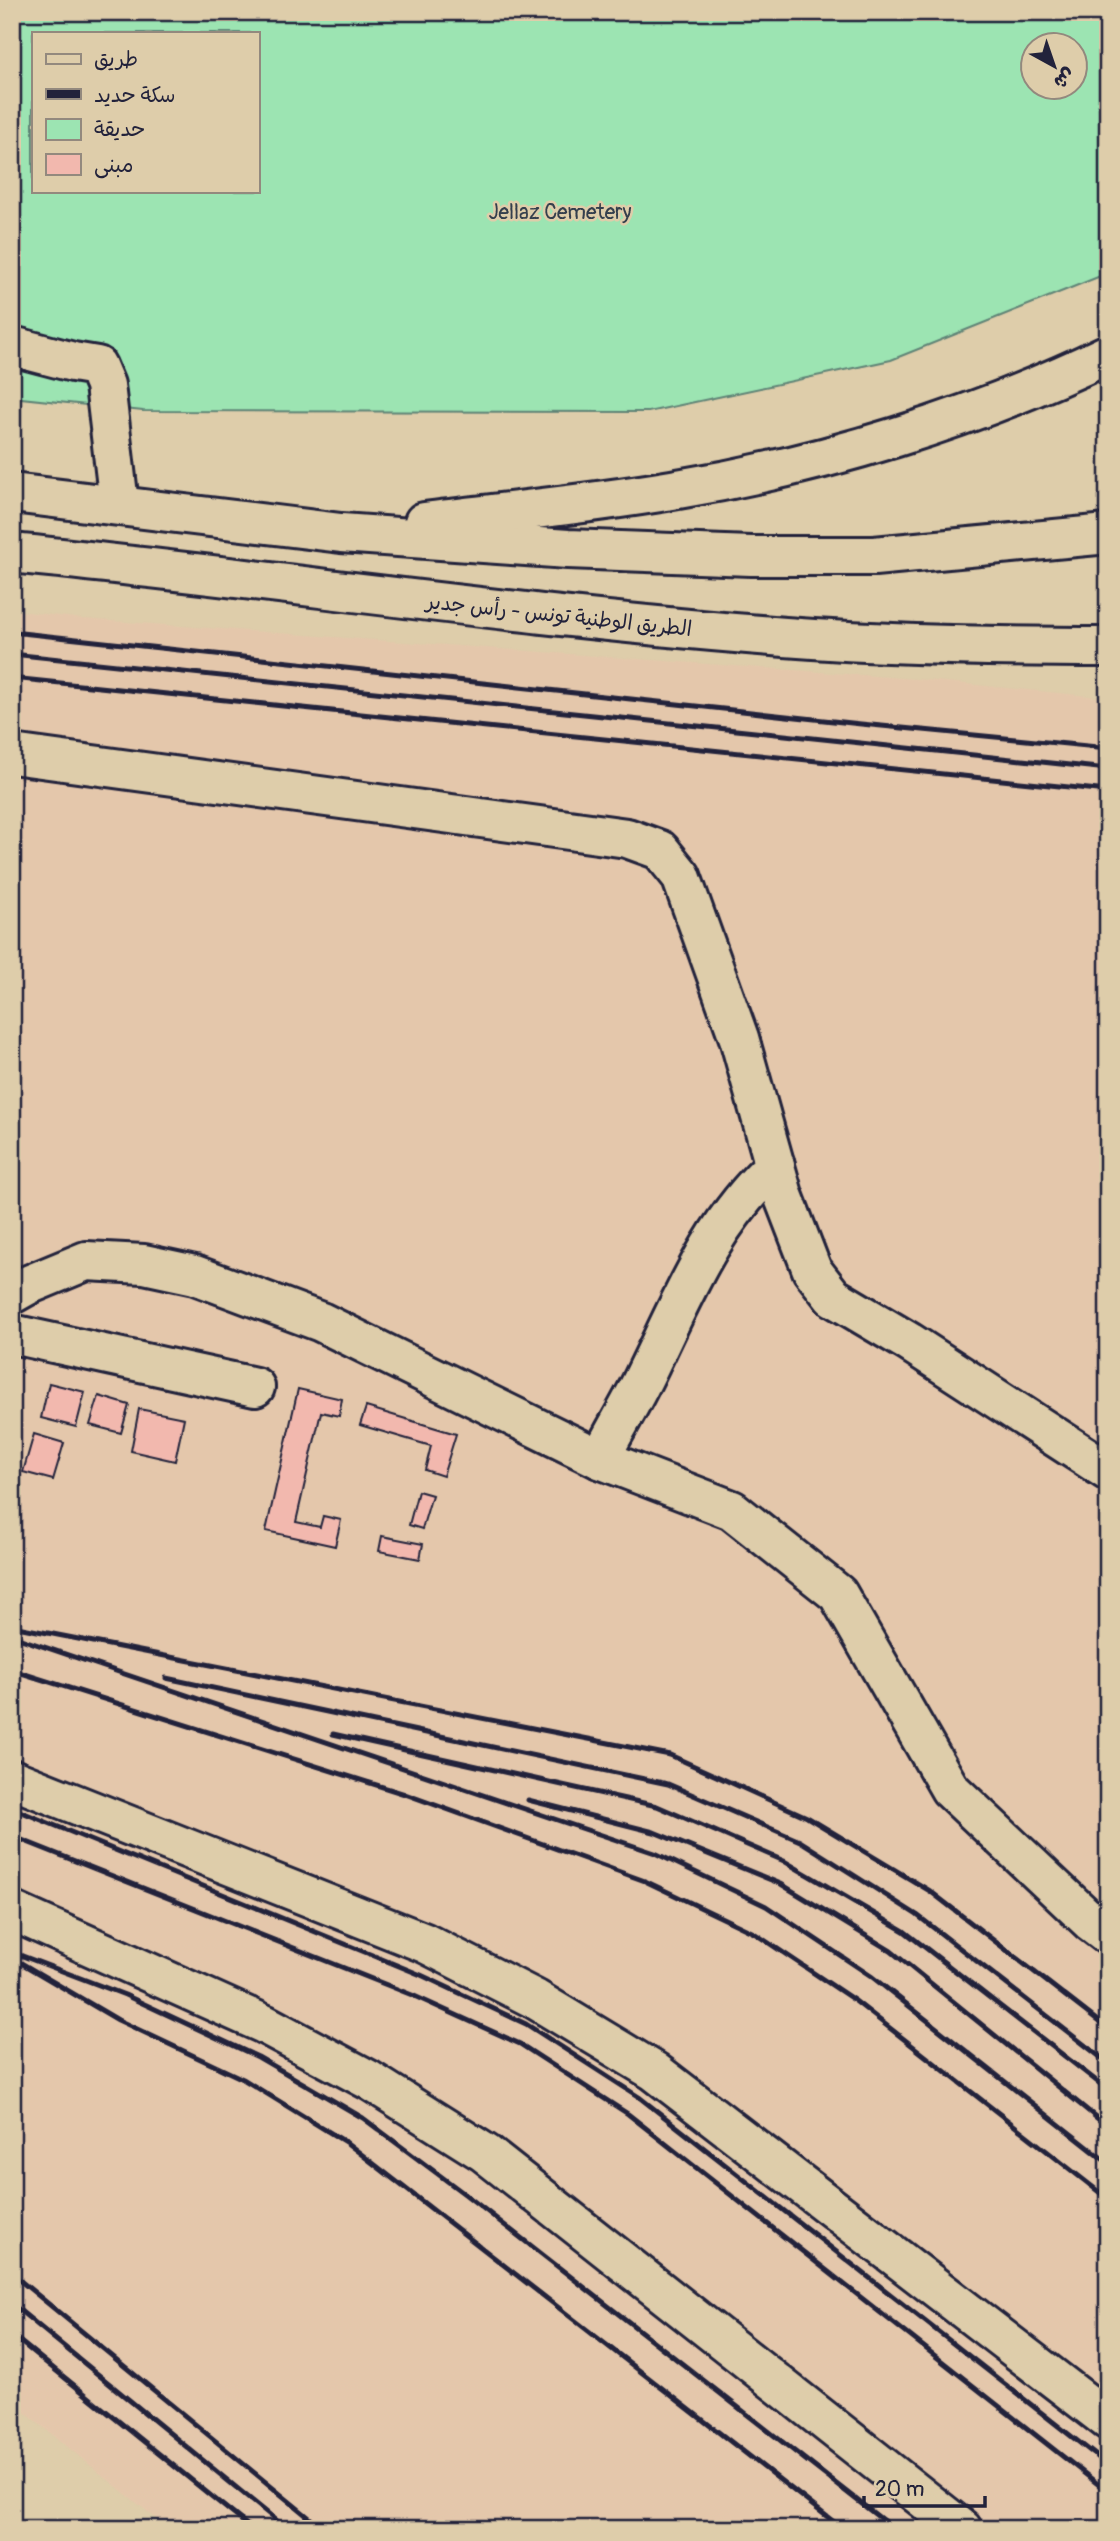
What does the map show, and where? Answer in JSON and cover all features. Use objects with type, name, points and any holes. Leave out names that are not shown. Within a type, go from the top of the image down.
[{"type":"main road","points":[[12,346],[97,366],[105,385],[119,504]]},
{"type":"main road","points":[[341,533],[672,490],[795,465],[939,423],[1108,354]]},
{"type":"main road","points":[[12,493],[341,533],[568,550],[751,556],[874,556],[1108,534]]},
{"type":"main road","name":"الطريق الوطنية تونس - رأس جدير","points":[[12,553],[435,602],[761,635],[1010,647],[1108,648]]},
{"type":"main road","points":[[12,754],[627,838],[660,850],[681,876],[702,930],[739,1038],[783,1195],[812,1270],[833,1297],[909,1342],[1108,1471]]},
{"type":"main road","points":[[600,1458],[640,1385],[708,1246],[750,1188],[775,1164]]},
{"type":"main road","points":[[12,1294],[86,1261],[144,1264],[195,1275],[321,1322],[600,1458],[732,1510],[838,1594],[950,1789],[1108,1935]]},
{"type":"main road","points":[[12,1334],[255,1387]]},
{"type":"main road","points":[[12,1779],[425,1943],[536,1999],[654,2071],[1108,2420]]},
{"type":"main road","points":[[12,1911],[264,2024],[369,2080],[485,2153],[962,2529]]},
{"type":"shaded area","points":[[12,610],[83,619],[916,679],[1108,698],[1108,2529],[169,2529],[12,2402]]},
{"type":"green space","name":"Jellaz Cemetery","points":[[12,12],[1108,12],[1108,273],[891,360],[648,412],[143,411],[12,397]]},
{"type":"building","points":[[49,1383],[85,1392],[76,1427],[41,1418]]},
{"type":"building","points":[[298,1389],[342,1399],[339,1416],[321,1412],[296,1522],[320,1527],[323,1516],[341,1520],[335,1546],[266,1531]]},
{"type":"building","points":[[99,1396],[129,1405],[121,1433],[90,1425]]},
{"type":"building","points":[[366,1407],[456,1434],[443,1476],[425,1470],[431,1446],[360,1425]]},
{"type":"building","points":[[139,1409],[184,1418],[175,1461],[131,1451]]},
{"type":"building","points":[[34,1434],[64,1443],[53,1480],[23,1472]]},
{"type":"building","points":[[418,1491],[432,1495],[422,1529],[409,1525]]},
{"type":"building","points":[[382,1536],[423,1544],[420,1559],[379,1551]]},
{"type":"railway","points":[[12,632],[861,724],[1108,748]]},
{"type":"railway","points":[[12,654],[1108,769]]},
{"type":"railway","points":[[12,678],[1108,791]]},
{"type":"railway","points":[[12,1626],[670,1755],[807,1817],[930,1891],[1108,2029]]},
{"type":"railway","points":[[12,1636],[655,1853],[766,1906],[871,1976],[1108,2163]]},
{"type":"railway","points":[[12,1670],[405,1794],[645,1881],[754,1933],[854,2000],[1108,2199]]},
{"type":"railway","points":[[166,1678],[668,1784],[800,1841],[917,1915],[1108,2063]]},
{"type":"railway","points":[[333,1734],[657,1806],[784,1861],[904,1931],[1108,2090]]},
{"type":"railway","points":[[528,1800],[654,1832],[781,1884],[891,1951],[1108,2127]]},
{"type":"railway","points":[[12,1808],[421,1975],[526,2024],[639,2097],[1108,2465]]},
{"type":"railway","points":[[12,1836],[412,1995],[520,2044],[628,2114],[1108,2492]]},
{"type":"railway","points":[[12,1952],[125,1995],[258,2057],[363,2118],[466,2195],[894,2529]]},
{"type":"railway","points":[[21,1963],[118,2020],[243,2079],[347,2143],[843,2529]]},
{"type":"railway","points":[[12,2274],[323,2529]]},
{"type":"railway","points":[[12,2304],[287,2529]]},
{"type":"railway","points":[[12,2335],[252,2529]]}]
